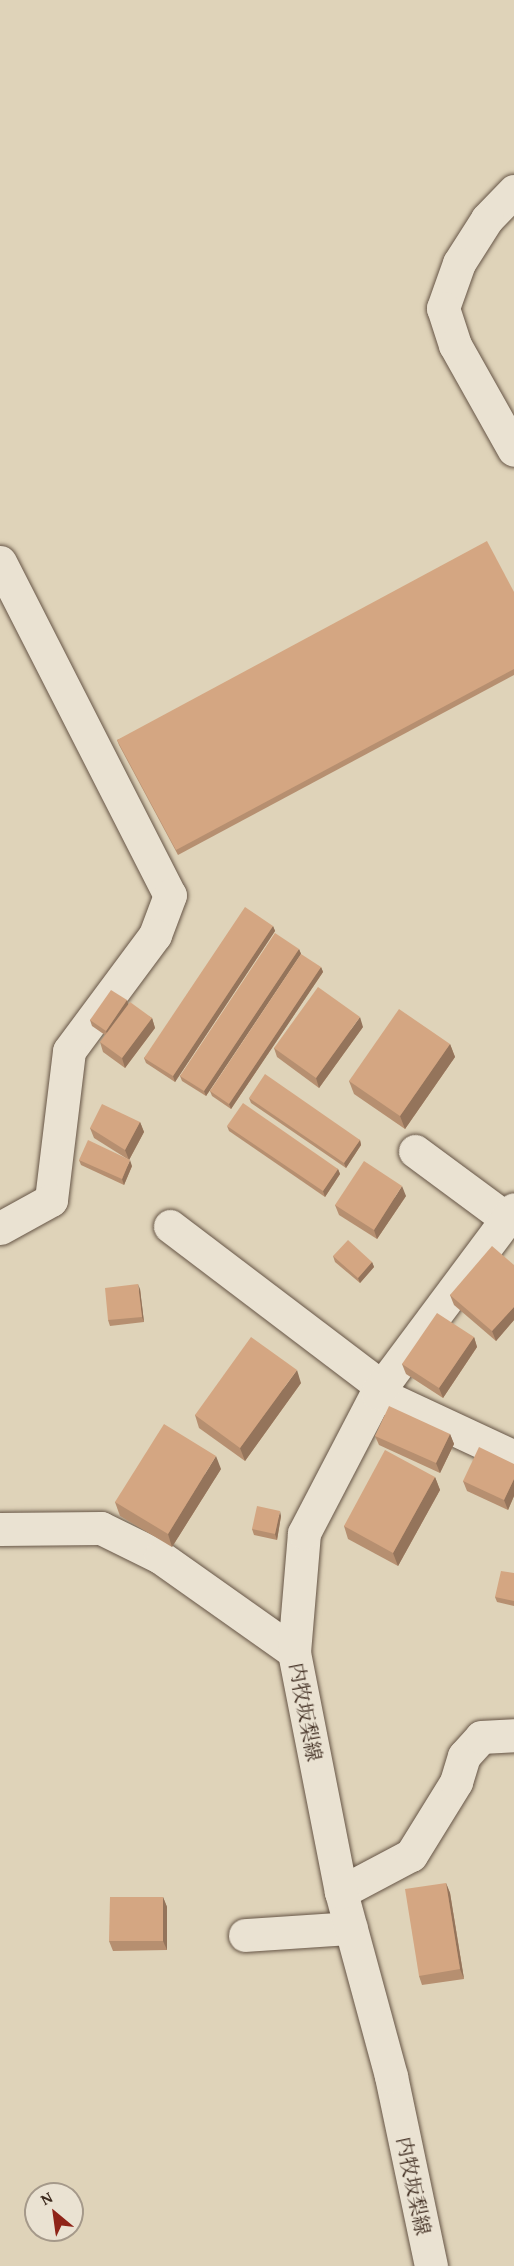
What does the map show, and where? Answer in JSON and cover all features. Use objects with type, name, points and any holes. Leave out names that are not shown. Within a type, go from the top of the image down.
[{"type":"street","points":[[514,191],[487,219],[459,263],[443,309],[455,345],[514,450]]},
{"type":"street","points":[[0,562],[170,895],[155,935],[69,1051],[51,1200],[0,1228]]},
{"type":"street","points":[[415,1151],[510,1214]]},
{"type":"street","name":"内牧坂梨線","points":[[430,2266],[391,2076],[341,1892],[294,1652],[304,1533],[379,1390],[510,1214]]},
{"type":"street","points":[[170,1226],[379,1390],[514,1457]]},
{"type":"street","points":[[0,1529],[101,1528],[160,1557],[294,1652]]},
{"type":"street","points":[[341,1892],[411,1855],[456,1782],[464,1756],[481,1737],[514,1735]]},
{"type":"street","points":[[245,1935],[351,1928]]},
{"type":"building","points":[[487,541],[514,592],[514,669],[176,850],[117,740]]},
{"type":"building","points":[[245,907],[273,926],[173,1076],[144,1058]]},
{"type":"building","points":[[275,933],[299,949],[204,1091],[180,1076]]},
{"type":"building","points":[[301,954],[321,967],[229,1104],[210,1091]]},
{"type":"building","points":[[318,987],[360,1017],[316,1078],[274,1048]]},
{"type":"building","points":[[111,990],[127,1000],[106,1031],[90,1020]]},
{"type":"building","points":[[130,1002],[152,1018],[122,1058],[100,1042]]},
{"type":"building","points":[[399,1009],[450,1044],[400,1116],[349,1081]]},
{"type":"building","points":[[265,1074],[360,1140],[344,1163],[249,1098]]},
{"type":"building","points":[[243,1103],[338,1169],[323,1191],[227,1126]]},
{"type":"building","points":[[102,1104],[140,1122],[125,1150],[90,1128]]},
{"type":"building","points":[[88,1140],[130,1160],[122,1179],[79,1160]]},
{"type":"building","points":[[364,1161],[402,1186],[374,1230],[335,1205]]},
{"type":"building","points":[[348,1240],[372,1262],[358,1278],[333,1256]]},
{"type":"building","points":[[492,1246],[514,1265],[514,1307],[492,1331],[450,1295]]},
{"type":"building","points":[[138,1284],[142,1317],[108,1320],[105,1288]]},
{"type":"building","points":[[437,1313],[474,1337],[439,1388],[402,1364]]},
{"type":"building","points":[[251,1337],[297,1370],[240,1448],[195,1415]]},
{"type":"building","points":[[389,1406],[450,1434],[436,1463],[375,1436]]},
{"type":"building","points":[[164,1424],[216,1456],[168,1534],[115,1502]]},
{"type":"building","points":[[479,1447],[514,1464],[514,1479],[504,1500],[463,1481]]},
{"type":"building","points":[[385,1450],[435,1477],[393,1553],[344,1526]]},
{"type":"building","points":[[257,1506],[280,1511],[275,1534],[252,1529]]},
{"type":"building","points":[[501,1571],[514,1573],[514,1601],[495,1597]]},
{"type":"building","points":[[446,1883],[460,1969],[419,1976],[405,1889]]},
{"type":"building","points":[[110,1897],[163,1897],[163,1941],[109,1941]]}]
